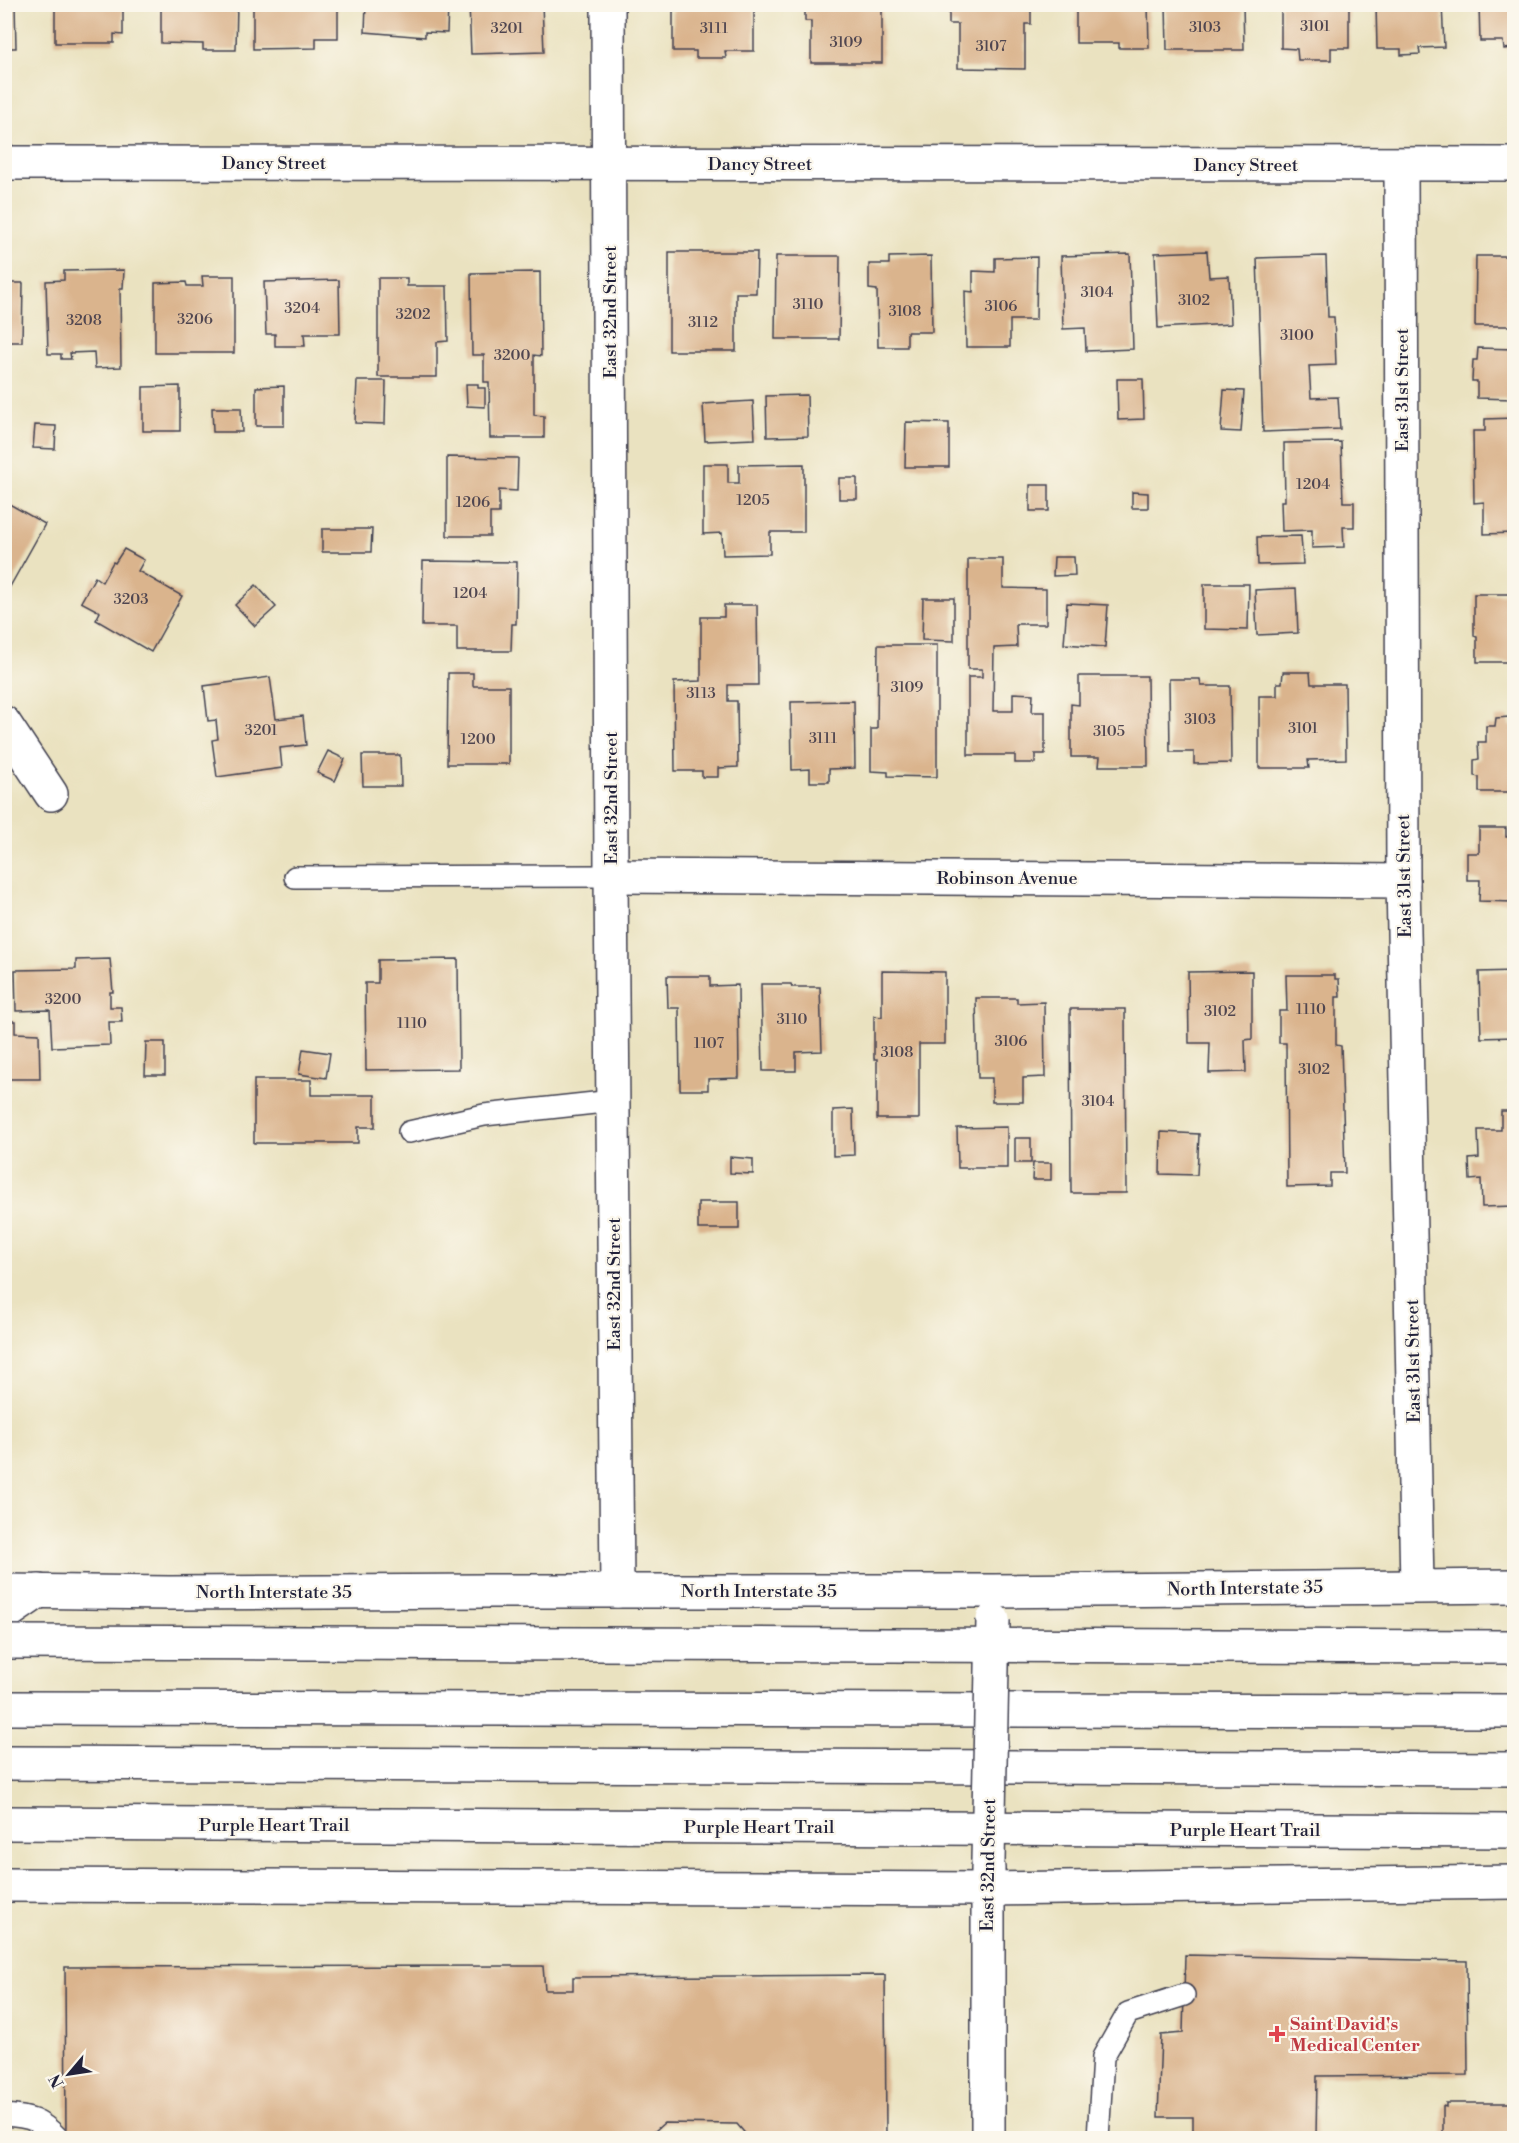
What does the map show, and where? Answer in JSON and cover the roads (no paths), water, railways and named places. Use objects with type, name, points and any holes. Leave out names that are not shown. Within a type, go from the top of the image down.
[{"type":"main road","name":"East 32nd Street","points":[[608,4],[611,876],[617,1591]]},
{"type":"main road","name":"Dancy Street","points":[[4,163],[1515,164]]},
{"type":"main road","name":"East 31st Street","points":[[1401,165],[1403,881],[1417,1586]]},
{"type":"main road","points":[[4,723],[51,794]]},
{"type":"main road","name":"Robinson Avenue","points":[[611,876],[1403,881]]},
{"type":"main road","name":"North Interstate 35","points":[[4,1591],[169,1593],[617,1591],[993,1606],[1417,1586],[1515,1586]]},
{"type":"main road","points":[[4,1615],[39,1591]]},
{"type":"main road","name":"East 32nd Street","points":[[988,2139],[988,1875],[993,1606]]},
{"type":"main road","points":[[4,1642],[1515,1647]]},
{"type":"main road","points":[[4,1708],[1515,1711]]},
{"type":"main road","points":[[4,1763],[1515,1769]]},
{"type":"main road","name":"Purple Heart Trail","points":[[4,1823],[1515,1831]]},
{"type":"main road","points":[[4,1885],[988,1875],[1515,1882]]},
{"type":"lane","points":[[295,877],[611,876]]},
{"type":"lane","points":[[409,1132],[484,1114],[613,1101]]},
{"type":"lane","points":[[1098,2139],[1103,2057],[1128,2013],[1184,1995]]},
{"type":"lane","points":[[4,2115],[30,2117],[46,2126],[58,2139]]},
{"type":"place","name":"Saint David's Medical Center","points":[[1277,2034]]}]
